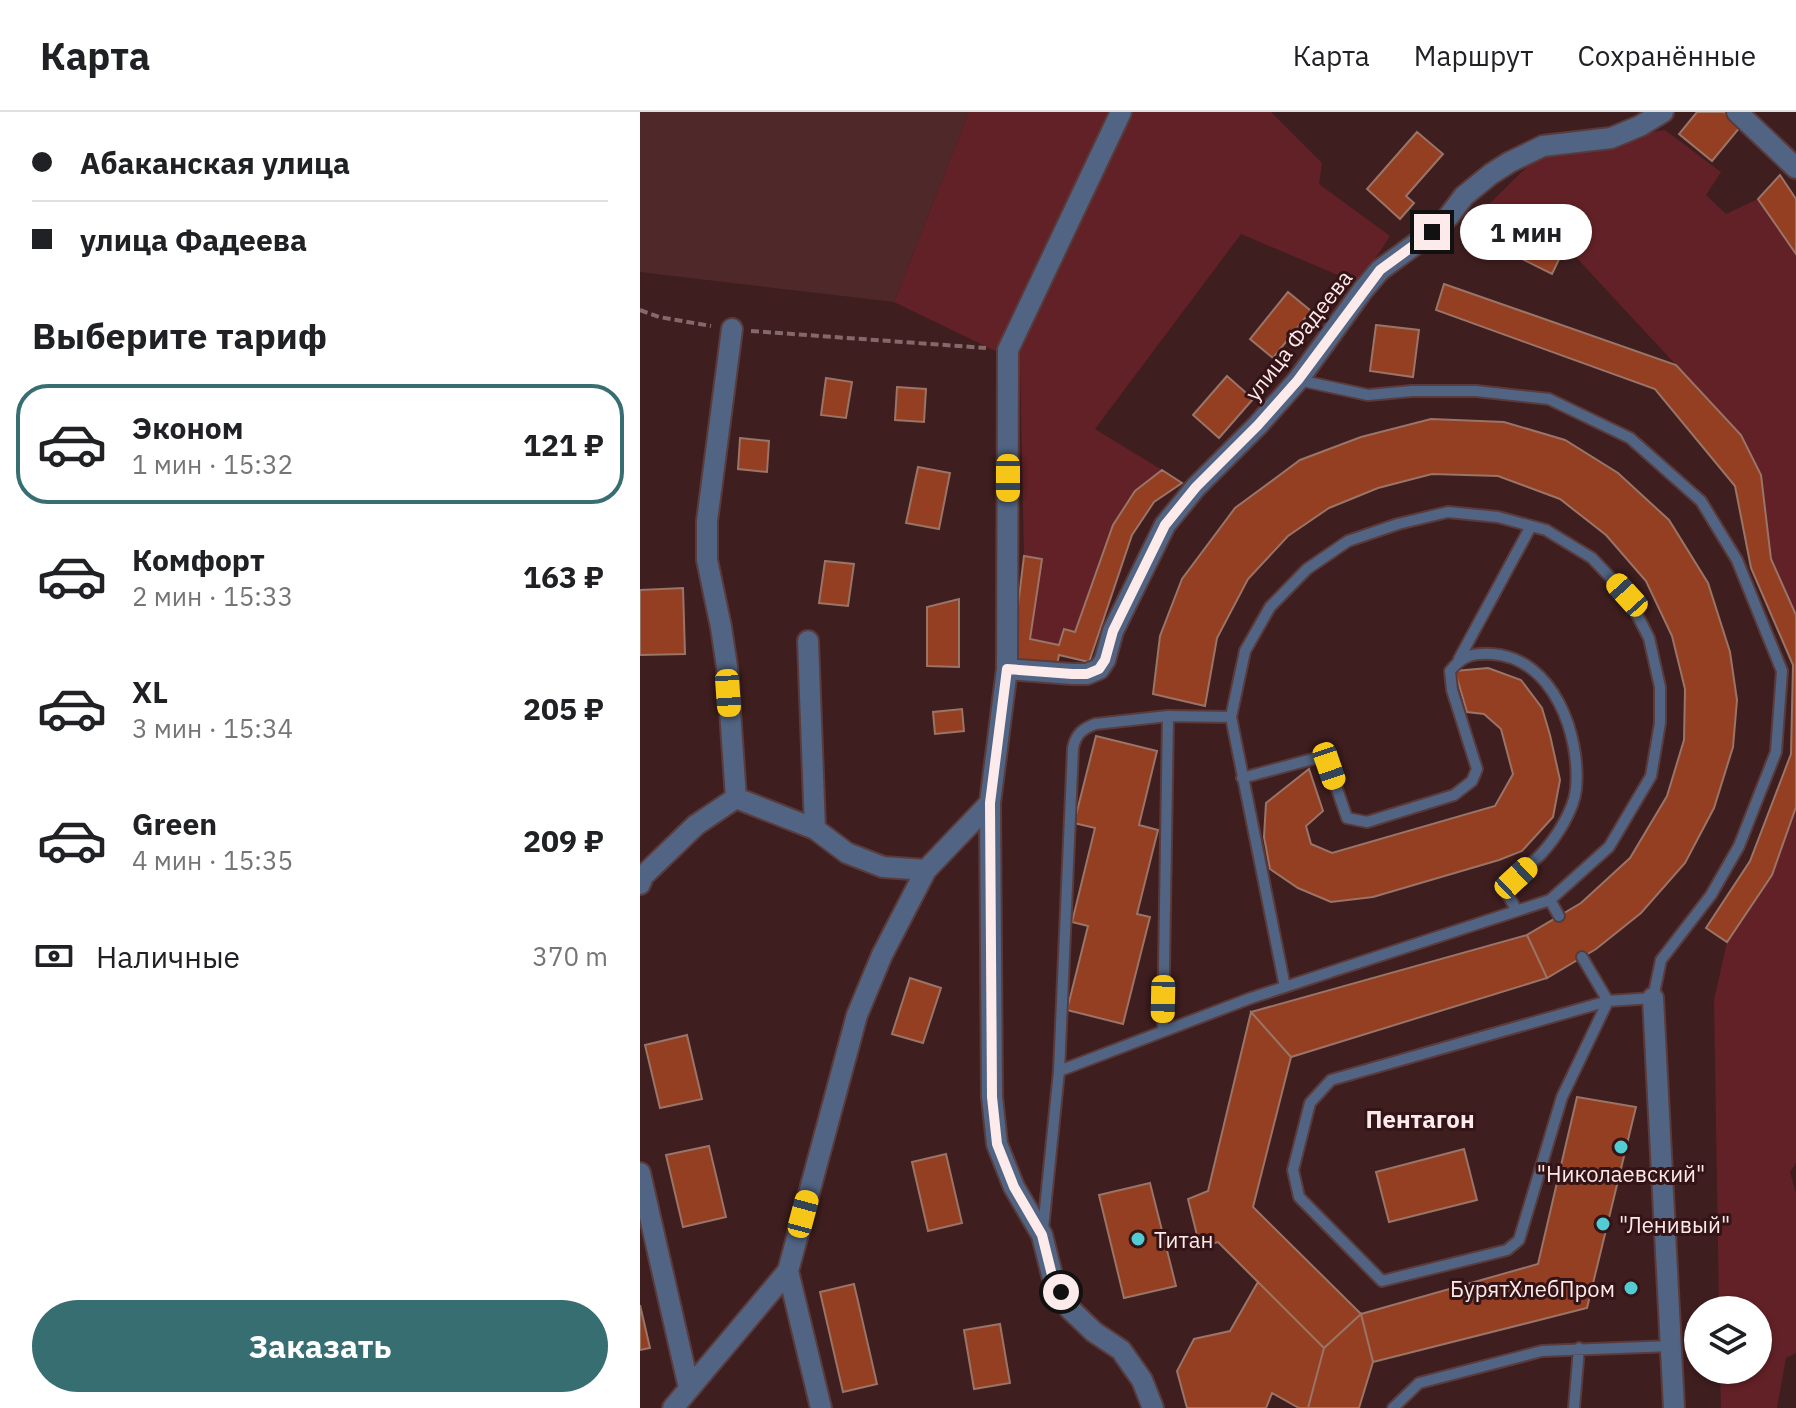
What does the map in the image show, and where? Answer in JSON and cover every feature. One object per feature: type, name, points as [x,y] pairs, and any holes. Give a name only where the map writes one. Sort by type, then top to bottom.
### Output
[{"type":"street","points":[[1121,112],[1008,350],[1007,669],[990,803],[992,1097],[997,1144],[1014,1187],[1042,1235],[1052,1275],[1070,1309],[1094,1332],[1121,1350],[1142,1380],[1153,1408]]},
{"type":"street","name":"улица Фадеева","points":[[1007,669],[1087,674],[1099,669],[1105,660],[1113,631],[1165,525],[1196,487],[1298,380],[1380,270],[1432,232],[1464,196],[1491,174],[1543,146],[1611,138],[1663,112]]},
{"type":"street","points":[[1737,112],[1796,168]]},
{"type":"street","points":[[732,329],[707,521],[707,560],[727,667],[736,798]]},
{"type":"street","points":[[808,641],[815,829]]},
{"type":"street","points":[[736,798],[815,829],[847,853],[883,867],[926,870]]},
{"type":"street","points":[[640,884],[643,876],[696,825],[736,798]]},
{"type":"street","points":[[673,1408],[788,1271],[857,1015],[882,955],[926,870],[990,803]]},
{"type":"street","points":[[1653,998],[1674,1408]]},
{"type":"street","points":[[640,1173],[645,1214],[689,1388]]},
{"type":"street","points":[[788,1271],[821,1408]]},
{"type":"lane","points":[[1298,380],[1368,395],[1476,391],[1549,399],[1630,438],[1701,501],[1737,560],[1782,671],[1776,752],[1739,846],[1711,895],[1661,960],[1653,998],[1608,1001],[1331,1080],[1310,1103],[1293,1170],[1299,1197],[1382,1281],[1507,1250],[1519,1240],[1562,1097],[1608,1001]]},
{"type":"lane","points":[[1059,1071],[1285,987],[1550,900],[1609,847],[1651,776],[1660,723],[1660,687],[1649,638],[1627,595],[1592,558],[1546,530],[1498,517],[1448,512],[1398,524],[1348,541],[1307,569],[1270,607],[1245,651],[1231,717],[1285,987]]},
{"type":"lane","points":[[1242,778],[1320,757],[1329,766],[1347,818],[1367,822],[1454,795],[1472,781],[1477,769],[1452,690],[1450,671],[1531,526]]},
{"type":"lane","points":[[1459,659],[1479,653],[1505,655],[1531,667],[1558,698],[1576,751],[1576,792],[1564,824],[1543,852],[1516,878],[1508,895],[1517,911]]},
{"type":"lane","points":[[1042,1235],[1059,1071],[1073,748],[1076,737],[1084,728],[1095,724],[1168,716],[1231,717]]},
{"type":"lane","points":[[1163,1031],[1168,716]]},
{"type":"lane","points":[[1550,900],[1559,916]]},
{"type":"lane","points":[[1582,957],[1608,1001]]},
{"type":"lane","points":[[1393,1408],[1419,1383],[1542,1351],[1671,1346]]},
{"type":"lane","points":[[1574,1408],[1579,1348]]},
{"type":"path","points":[[640,310],[659,317],[732,329],[1008,350]]},
{"type":"shaded area","points":[[640,112],[969,112],[894,302],[640,272]]},
{"type":"shaded area","points":[[969,112],[1271,112],[1322,163],[1319,184],[1390,236],[1359,284],[1241,234],[1095,429],[1162,470],[1135,491],[1113,525],[1075,632],[1064,630],[1059,645],[1030,639],[1042,560],[1024,556],[1020,363],[894,302]]},
{"type":"shaded area","points":[[1665,130],[1721,172],[1706,195],[1726,214],[1758,199],[1796,254],[1796,615],[1771,559],[1761,475],[1741,435],[1573,254],[1483,210],[1543,151]]},
{"type":"shaded area","points":[[1796,807],[1796,1163],[1790,1172],[1796,1193],[1796,1353],[1786,1358],[1777,1408],[1721,1408],[1720,1384],[1772,1384],[1772,1296],[1719,1296],[1714,1000],[1727,942],[1772,875]]},
{"type":"building","points":[[1697,112],[1724,112],[1741,126],[1712,161],[1679,134]]},
{"type":"building","points":[[1417,132],[1443,154],[1406,196],[1414,203],[1400,219],[1367,189]]},
{"type":"building","points":[[1780,175],[1796,199],[1796,254],[1758,199]]},
{"type":"building","points":[[1508,221],[1564,249],[1552,274],[1496,246]]},
{"type":"building","points":[[1444,284],[1676,365],[1741,435],[1761,475],[1771,559],[1796,615],[1796,807],[1772,875],[1727,942],[1706,928],[1750,861],[1791,754],[1793,665],[1751,568],[1735,486],[1655,389],[1436,310]]},
{"type":"building","points":[[1288,292],[1311,311],[1273,358],[1250,339]]},
{"type":"building","points":[[1376,325],[1419,330],[1413,377],[1370,371]]},
{"type":"building","points":[[1227,376],[1253,399],[1219,438],[1193,415]]},
{"type":"building","points":[[826,378],[852,382],[846,418],[821,415]]},
{"type":"building","points":[[897,387],[926,389],[924,422],[895,420]]},
{"type":"building","points":[[1431,419],[1504,422],[1565,440],[1618,473],[1669,520],[1708,583],[1730,652],[1737,700],[1733,747],[1714,808],[1685,863],[1641,913],[1596,949],[1547,978],[1527,935],[1581,903],[1630,858],[1667,796],[1684,740],[1685,689],[1672,636],[1646,581],[1606,535],[1560,499],[1498,476],[1432,474],[1378,488],[1329,508],[1288,536],[1248,579],[1217,638],[1205,706],[1153,694],[1160,636],[1182,579],[1235,508],[1300,460],[1361,437]]},
{"type":"building","points":[[740,438],[769,441],[767,472],[738,469]]},
{"type":"building","points":[[918,467],[950,473],[939,529],[906,523]]},
{"type":"building","points":[[1162,470],[1182,483],[1154,502],[1132,535],[1089,662],[1059,655],[1056,670],[1011,664],[1024,556],[1042,559],[1030,639],[1059,645],[1064,629],[1075,632],[1113,525],[1135,491]]},
{"type":"building","points":[[825,561],[854,564],[848,606],[819,603]]},
{"type":"building","points":[[683,588],[685,654],[640,655],[640,590]]},
{"type":"building","points":[[959,599],[959,667],[927,666],[927,607]]},
{"type":"building","points":[[1488,668],[1521,680],[1542,708],[1560,780],[1553,817],[1522,851],[1373,897],[1331,902],[1298,888],[1270,869],[1264,837],[1266,803],[1309,769],[1323,811],[1306,826],[1311,844],[1332,853],[1495,806],[1513,774],[1501,729],[1484,714],[1467,712],[1455,671]]},
{"type":"building","points":[[962,709],[964,731],[935,734],[933,712]]},
{"type":"building","points":[[1096,736],[1157,751],[1139,825],[1158,830],[1137,914],[1150,917],[1123,1024],[1067,1010],[1088,926],[1072,922],[1095,828],[1074,823]]},
{"type":"building","points":[[1527,935],[1547,978],[1291,1057],[1251,1012]]},
{"type":"building","points":[[910,978],[941,988],[923,1043],[892,1034]]},
{"type":"building","points":[[1251,1012],[1291,1057],[1253,1207],[1361,1314],[1324,1348],[1218,1242],[1200,1247],[1188,1199],[1208,1191]]},
{"type":"building","points":[[687,1035],[702,1099],[660,1108],[645,1045]]},
{"type":"building","points":[[1577,1097],[1636,1107],[1587,1308],[1373,1362],[1361,1314],[1538,1264]]},
{"type":"building","points":[[709,1146],[726,1217],[683,1227],[666,1155]]},
{"type":"building","points":[[1464,1149],[1477,1200],[1389,1222],[1376,1172]]},
{"type":"building","points":[[946,1154],[962,1223],[928,1231],[912,1162]]},
{"type":"building","points":[[1150,1183],[1176,1286],[1124,1298],[1099,1195]]},
{"type":"building","points":[[1258,1282],[1324,1348],[1308,1408],[1299,1408],[1272,1393],[1266,1408],[1187,1408],[1177,1371],[1194,1339],[1230,1331]]},
{"type":"building","points":[[854,1284],[877,1384],[843,1392],[820,1292]]},
{"type":"building","points":[[640,1305],[650,1348],[640,1350]]},
{"type":"building","points":[[1361,1314],[1373,1362],[1359,1408],[1308,1408],[1324,1348]]},
{"type":"building","points":[[1000,1324],[1010,1383],[974,1389],[964,1330]]},
{"type":"place","name":"\"Николаевский\"","points":[[1621,1147]]},
{"type":"place","name":"\"Ленивый\"","points":[[1603,1224]]},
{"type":"place","name":"Титан","points":[[1138,1239]]},
{"type":"place","name":"БурятХлебПром","points":[[1631,1288]]},
{"type":"district","name":"Пентагон","points":[[1420,1119]]},
{"type":"route","points":[[1061,1292],[1052,1275],[1042,1235],[1014,1187],[997,1144],[992,1097],[990,803],[1007,669],[1072,674],[1087,674],[1099,669],[1105,660],[1113,631],[1165,525],[1196,487],[1298,380],[1380,270],[1432,232]]}]
